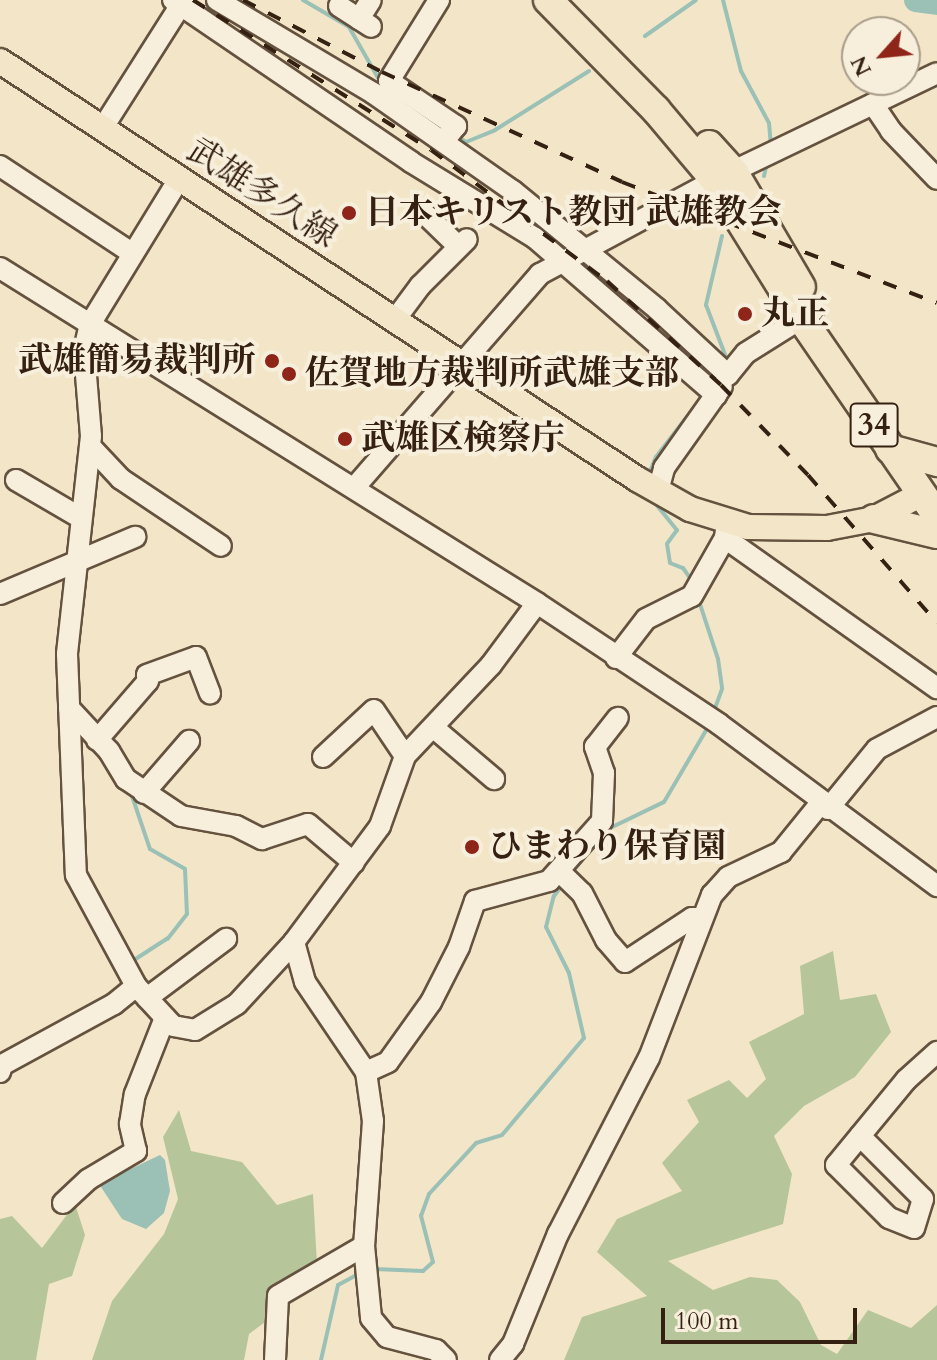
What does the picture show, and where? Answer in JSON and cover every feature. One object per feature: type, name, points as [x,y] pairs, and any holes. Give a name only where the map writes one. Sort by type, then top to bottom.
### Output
[{"type":"highway","name":"34","points":[[548,0],[724,177]]},
{"type":"highway","name":"34","points":[[575,0],[724,177],[807,314],[828,355],[890,449],[931,498]]},
{"type":"highway","points":[[890,449],[937,462]]},
{"type":"highway","points":[[874,519],[937,534]]},
{"type":"main road","name":"武雄多久線","points":[[0,61],[459,364],[726,531],[790,530],[874,519],[931,498]]},
{"type":"street","points":[[217,0],[444,141],[585,248],[728,375]]},
{"type":"street","points":[[339,6],[365,23],[371,0]]},
{"type":"street","points":[[439,0],[389,81],[456,126],[444,141]]},
{"type":"street","points":[[102,129],[179,2],[563,260],[716,395]]},
{"type":"street","points":[[354,488],[514,298],[563,260],[937,73]]},
{"type":"street","points":[[873,104],[891,131],[937,179]]},
{"type":"street","points":[[0,166],[132,253]]},
{"type":"street","points":[[179,179],[90,324],[82,366],[90,446],[79,517],[67,654],[76,875],[142,992],[165,1018],[183,1031],[209,1022],[255,988],[294,942],[380,826],[405,756],[434,728],[537,603]]},
{"type":"street","points":[[394,321],[463,243],[425,214]]},
{"type":"street","points":[[0,268],[537,603],[713,720],[824,806],[937,886]]},
{"type":"street","points":[[658,491],[664,468],[746,353],[807,314]]},
{"type":"street","points":[[90,446],[121,479],[221,546]]},
{"type":"street","points":[[16,480],[79,517]]},
{"type":"street","points":[[616,658],[646,619],[696,591],[726,531],[937,688]]},
{"type":"street","points":[[0,594],[135,537]]},
{"type":"street","points":[[97,740],[148,681],[147,675],[196,657],[210,693]]},
{"type":"street","points":[[69,708],[144,793],[181,816],[236,826],[262,839],[308,824],[354,863]]},
{"type":"street","points":[[323,757],[374,710],[405,756]]},
{"type":"street","points":[[500,1360],[513,1344],[558,1234],[649,1058],[712,895],[728,877],[781,852],[877,749],[937,717]]},
{"type":"street","points":[[366,1072],[388,1062],[431,1002],[459,947],[475,901],[566,878],[606,812],[604,773],[595,747],[618,718]]},
{"type":"street","points":[[434,728],[494,779]]},
{"type":"street","points":[[144,793],[189,741]]},
{"type":"street","points":[[566,878],[625,962],[692,918],[702,918]]},
{"type":"street","points":[[1,1067],[114,1004],[142,992],[226,939]]},
{"type":"street","points":[[294,942],[305,982],[366,1072],[373,1121],[366,1261],[377,1330],[436,1350],[446,1360]]},
{"type":"street","points":[[63,1203],[89,1179],[136,1151],[130,1124],[135,1094],[165,1018]]},
{"type":"street","points":[[860,1136],[923,1199],[914,1228],[889,1218],[836,1165],[906,1080],[937,1052]]},
{"type":"street","points":[[275,1360],[278,1296],[366,1261]]},
{"type":"green space","points":[[833,951],[840,1000],[876,994],[891,1032],[855,1077],[804,1106],[774,1136],[792,1174],[783,1224],[668,1261],[713,1290],[750,1277],[777,1280],[800,1302],[821,1345],[837,1354],[868,1310],[911,1328],[937,1305],[937,1360],[564,1360],[582,1317],[647,1296],[597,1252],[617,1219],[682,1191],[662,1163],[699,1122],[687,1100],[729,1080],[747,1098],[766,1079],[749,1042],[804,1014],[800,966]]},
{"type":"green space","points":[[179,1110],[191,1151],[242,1162],[277,1205],[313,1194],[317,1264],[278,1281],[270,1295],[272,1317],[249,1334],[244,1360],[92,1360],[112,1301],[164,1234],[178,1199],[163,1137]]},
{"type":"green space","points":[[75,1204],[85,1235],[72,1276],[49,1284],[36,1360],[0,1360],[0,1219],[12,1216],[42,1248]]},
{"type":"water","points":[[160,1155],[165,1160],[170,1191],[164,1213],[146,1229],[122,1219],[99,1184]]},
{"type":"waterway","points":[[303,0],[349,27],[381,83]]},
{"type":"waterway","points":[[645,36],[696,0]]},
{"type":"waterway","points":[[723,0],[741,71],[769,123],[771,146]]},
{"type":"waterway","points":[[916,0],[937,3]]},
{"type":"waterway","points":[[457,136],[466,142],[495,130],[589,71]]},
{"type":"waterway","points":[[764,176],[767,163]]},
{"type":"waterway","points":[[722,236],[706,305],[726,357]]},
{"type":"waterway","points":[[649,474],[656,457],[699,401]]},
{"type":"waterway","points":[[655,503],[677,530],[667,544],[670,563],[683,568],[692,581]]},
{"type":"waterway","points":[[699,601],[718,659],[722,689],[714,711]]},
{"type":"waterway","points":[[606,830],[664,802],[708,727]]},
{"type":"waterway","points":[[131,793],[150,849],[185,869],[187,914],[168,938],[134,960]]},
{"type":"waterway","points":[[571,874],[593,846]]},
{"type":"waterway","points":[[374,1269],[423,1271],[433,1262],[421,1216],[429,1194],[476,1143],[502,1135],[584,1038],[569,973],[546,927],[554,896],[563,884]]},
{"type":"waterway","points":[[321,1360],[338,1285],[362,1272]]},
{"type":"railway","points":[[193,0],[431,150],[607,281],[721,385],[808,475],[937,623]]},
{"type":"railway","points":[[243,0],[382,72],[622,182],[937,303]]},
{"type":"place","name":"日本キリスト教団 武雄教会","points":[[349,213]]},
{"type":"place","name":"丸正","points":[[745,314]]},
{"type":"place","name":"武雄簡易裁判所","points":[[272,361]]},
{"type":"place","name":"佐賀地方裁判所武雄支部","points":[[289,374]]},
{"type":"place","name":"武雄区検察庁","points":[[345,439]]},
{"type":"place","name":"ひまわり保育園","points":[[472,847]]}]
